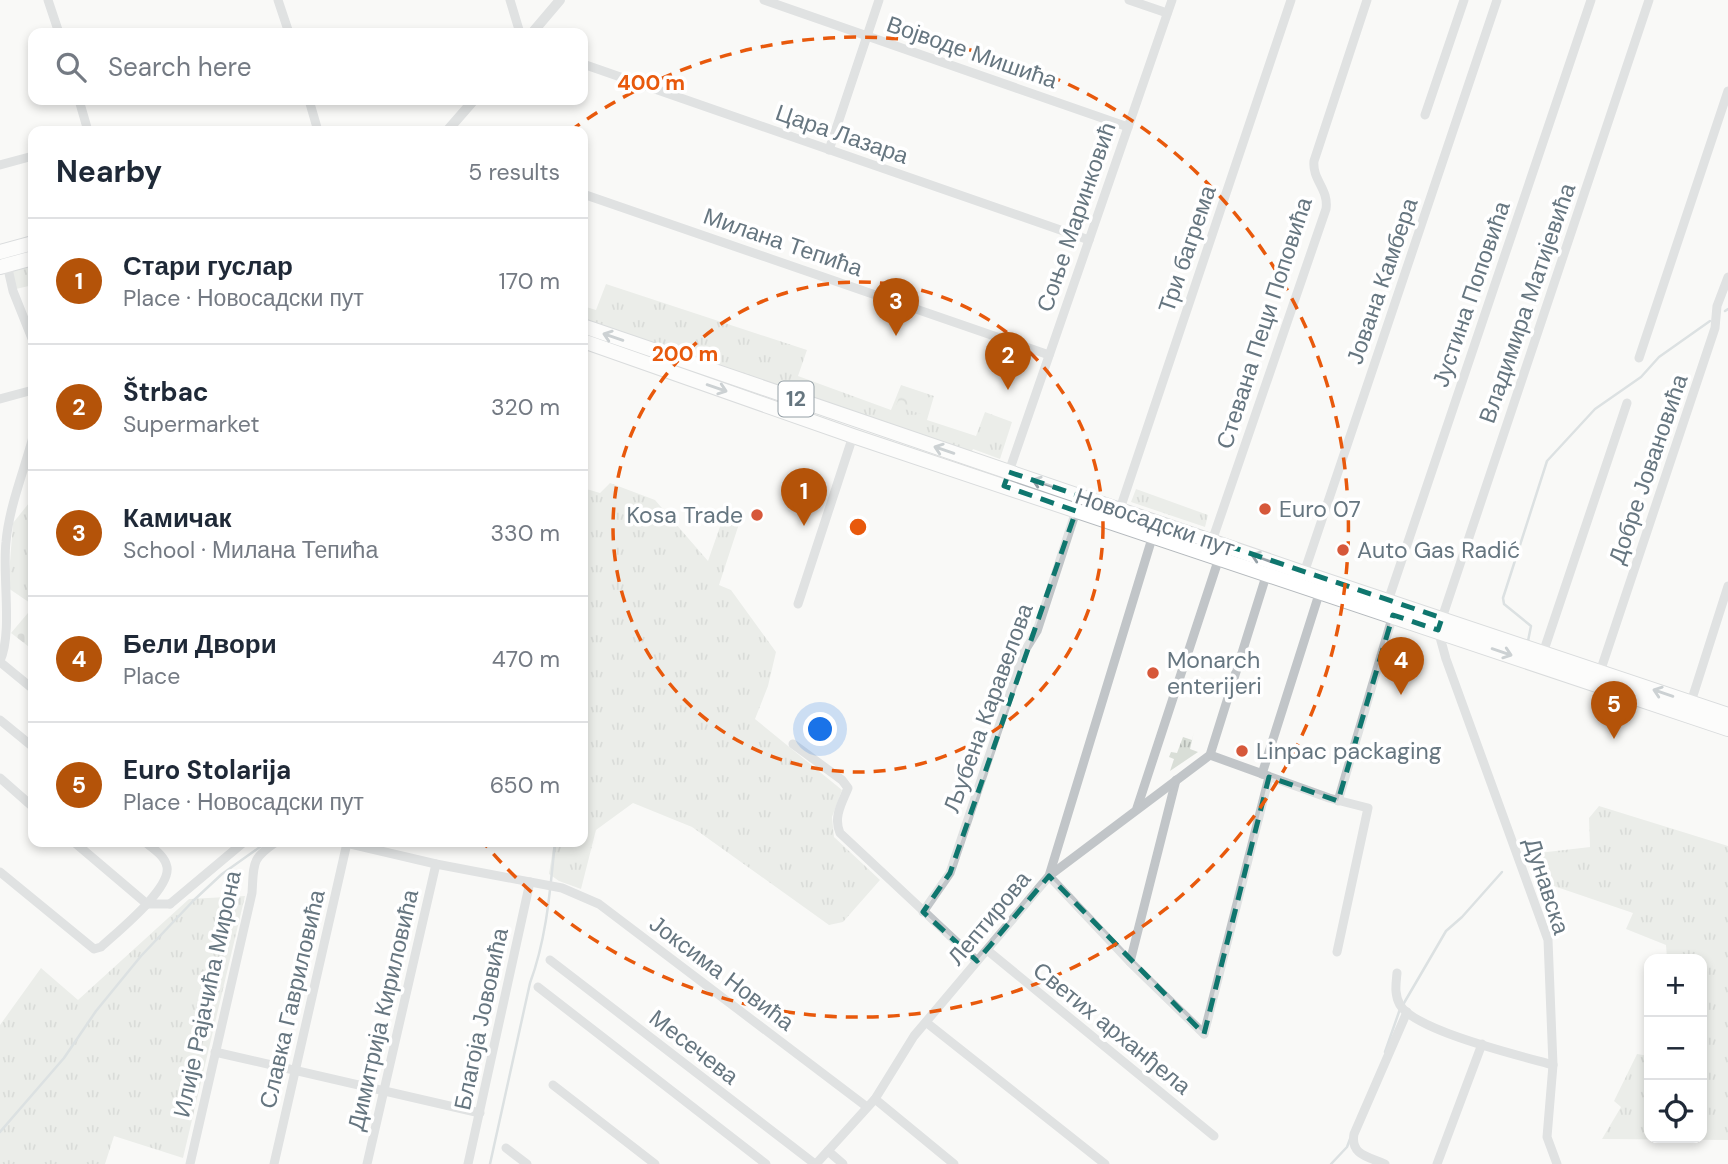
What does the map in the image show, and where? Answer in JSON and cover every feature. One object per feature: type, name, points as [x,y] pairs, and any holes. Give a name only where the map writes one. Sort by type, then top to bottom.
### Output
[{"type":"main road","points":[[3,259],[28,246]]},
{"type":"main road","points":[[3,259],[28,258]]},
{"type":"main road","name":"Новосадски пут","points":[[588,328],[1304,573],[1390,608]]},
{"type":"main road","name":"Новосадски пут","points":[[588,343],[853,436],[1320,591],[1390,608],[1544,653],[1728,715]]},
{"type":"main road","name":"Новосадски пут","points":[[1440,624],[1728,729]]},
{"type":"street","points":[[48,0],[56,28]]},
{"type":"street","points":[[278,0],[287,28]]},
{"type":"street","points":[[510,0],[518,28]]},
{"type":"street","points":[[535,28],[560,0]]},
{"type":"street","name":"Војводе Мишића","points":[[764,0],[1128,127]]},
{"type":"street","points":[[829,150],[880,0]]},
{"type":"street","points":[[1129,0],[1167,13]]},
{"type":"street","name":"Соње Маринковић","points":[[1004,486],[1171,0]]},
{"type":"street","name":"Три багрема","points":[[1120,509],[1291,0]]},
{"type":"street","name":"Стевана Пеци Поповића","points":[[1212,541],[1326,209],[1326,193],[1315,179],[1314,161],[1367,0]]},
{"type":"street","points":[[1425,115],[1464,0]]},
{"type":"street","name":"Јована Камбера","points":[[1304,573],[1497,0]]},
{"type":"street","name":"Јустина Поповића","points":[[1338,801],[1390,608],[1591,0]]},
{"type":"street","name":"Владимира Матијевића","points":[[1440,624],[1649,0]]},
{"type":"street","name":"Цара Лазара","points":[[588,66],[1088,240]]},
{"type":"street","points":[[1639,358],[1728,90]]},
{"type":"street","points":[[80,105],[87,126]]},
{"type":"street","points":[[310,105],[317,126]]},
{"type":"street","points":[[454,126],[470,105]]},
{"type":"street","points":[[0,165],[28,157]]},
{"type":"street","name":"Милана Тепића","points":[[588,196],[1049,355]]},
{"type":"street","points":[[3,259],[28,328]]},
{"type":"street","name":"Добре Јовановића","points":[[1600,672],[1715,328],[1717,306],[1728,277]]},
{"type":"street","points":[[0,399],[28,391]]},
{"type":"street","points":[[1544,653],[1627,403]]},
{"type":"street","points":[[798,604],[853,436]]},
{"type":"street","points":[[28,456],[6,539],[5,624],[3,655],[0,661],[28,685]]},
{"type":"street","name":"Љубена Каравелова","points":[[923,912],[950,873],[1024,652],[1037,631],[1076,510]]},
{"type":"street","name":"Лептирова","points":[[815,1164],[875,1099],[914,1036],[1049,876],[1153,536]]},
{"type":"street","points":[[1137,808],[1219,558]]},
{"type":"street","points":[[1267,573],[1210,755],[1049,876],[1130,962],[1204,1034],[1265,775],[1320,591]]},
{"type":"street","points":[[1691,702],[1728,586]]},
{"type":"street","name":"Дунавска","points":[[1440,624],[1446,659],[1548,940],[1553,1065],[1547,1137],[1557,1164]]},
{"type":"street","points":[[0,720],[28,743]]},
{"type":"street","points":[[793,744],[842,780],[848,788],[836,818],[840,834],[977,961]]},
{"type":"street","points":[[1210,755],[1338,801],[1368,808],[1337,952]]},
{"type":"street","points":[[0,778],[28,803]]},
{"type":"street","points":[[1130,962],[1175,780]]},
{"type":"street","points":[[80,847],[146,904],[170,904],[238,847]]},
{"type":"street","points":[[0,872],[94,949],[101,947],[146,904],[167,874],[167,864],[151,847]]},
{"type":"street","name":"Илије Рајачића Мирона","points":[[190,1164],[252,892],[256,858],[270,847]]},
{"type":"street","name":"Славка Гавриловића","points":[[274,1164],[344,847]]},
{"type":"street","name":"Јоксима Новића","points":[[366,847],[580,894],[599,904],[867,1107]]},
{"type":"street","name":"Димитрија Кириловића","points":[[367,1164],[436,864]]},
{"type":"street","name":"Благоја Јововића","points":[[468,1164],[530,882]]},
{"type":"street","points":[[157,891],[163,901],[170,904]]},
{"type":"street","name":"Светих арханђела","points":[[987,950],[1214,1136]]},
{"type":"street","name":"Месечева","points":[[550,960],[815,1164]]},
{"type":"street","points":[[1397,973],[1395,994],[1401,1007],[1407,1012],[1432,1026],[1553,1065]]},
{"type":"street","points":[[538,987],[766,1164]]},
{"type":"street","points":[[1385,1164],[1356,1152],[1352,1144],[1407,1012]]},
{"type":"street","points":[[927,1023],[1105,1164]]},
{"type":"street","points":[[1437,1164],[1482,1044]]},
{"type":"street","points":[[215,1052],[480,1113]]},
{"type":"street","points":[[553,1085],[654,1164]]},
{"type":"street","points":[[875,1099],[954,1164]]},
{"type":"street","points":[[506,1148],[527,1164]]},
{"type":"street","points":[[828,1151],[844,1164]]},
{"type":"highlighted area","points":[[1009,472],[1442,618],[1438,630],[1393,615],[1338,801],[1269,777],[1204,1034],[1049,876],[977,961],[923,912],[950,873],[1076,511],[1004,486]]},
{"type":"green space","points":[[28,263],[28,286],[16,289],[11,268]]},
{"type":"green space","points":[[606,284],[807,350],[798,376],[891,410],[901,385],[934,396],[927,420],[976,436],[985,412],[1012,422],[1000,459],[973,449],[971,453],[588,322],[588,308],[596,310]]},
{"type":"green space","points":[[902,389],[926,398],[921,414],[896,406]]},
{"type":"green space","points":[[610,483],[655,500],[708,561],[723,518],[739,524],[719,585],[731,590],[776,652],[768,686],[755,719],[842,790],[832,817],[834,837],[880,880],[843,922],[829,925],[692,827],[633,803],[596,830],[581,889],[549,874],[553,847],[588,847],[588,489],[600,493]]},
{"type":"green space","points":[[1136,489],[1208,515],[1205,527],[1131,502]]},
{"type":"green space","points":[[28,504],[28,602],[8,588],[13,523]]},
{"type":"green space","points":[[28,613],[28,646],[11,633]]},
{"type":"green space","points":[[1194,732],[1190,749],[1198,752],[1170,771],[1174,759],[1169,757],[1171,752],[1177,753],[1183,737],[1192,740]]},
{"type":"green space","points":[[1599,806],[1728,846],[1728,1140],[1707,1140],[1707,954],[1667,954],[1666,945],[1626,929],[1633,913],[1542,882],[1530,854],[1590,847],[1589,818]]},
{"type":"green space","points":[[245,896],[183,1158],[114,1136],[105,1164],[0,1164],[0,1025],[41,968],[78,1000],[189,899]]},
{"type":"green space","points":[[1637,1054],[1644,1055],[1644,1139],[1602,1139],[1621,1107],[1614,1101]]},
{"type":"waterway","points":[[1528,641],[1531,626],[1504,604],[1503,598],[1547,461],[1595,409],[1641,377],[1659,357],[1710,321]]},
{"type":"waterway","points":[[0,1132],[64,1058],[96,1011],[141,956],[222,874],[260,847]]},
{"type":"waterway","points":[[490,1164],[544,931],[554,847]]},
{"type":"waterway","points":[[1404,1003],[1446,931],[1502,872]]},
{"type":"waterway","points":[[1385,1052],[1400,1009]]},
{"type":"waterway","points":[[1331,1164],[1347,1147],[1350,1139]]},
{"type":"place","name":"Камичак","points":[[896,336]]},
{"type":"place","name":"Štrbac","points":[[1008,390]]},
{"type":"place","name":"Euro 07","points":[[1265,509]]},
{"type":"place","name":"Kosa Trade","points":[[757,515]]},
{"type":"place","name":"Стари гуслар","points":[[804,526]]},
{"type":"place","name":"Auto Gas Radić","points":[[1343,550]]},
{"type":"place","name":"Monarch enterijeri","points":[[1153,673]]},
{"type":"place","name":"Бели Двори","points":[[1401,695]]},
{"type":"place","name":"Euro Stolarija","points":[[1614,739]]},
{"type":"place","name":"Linpac packaging","points":[[1242,751]]}]
